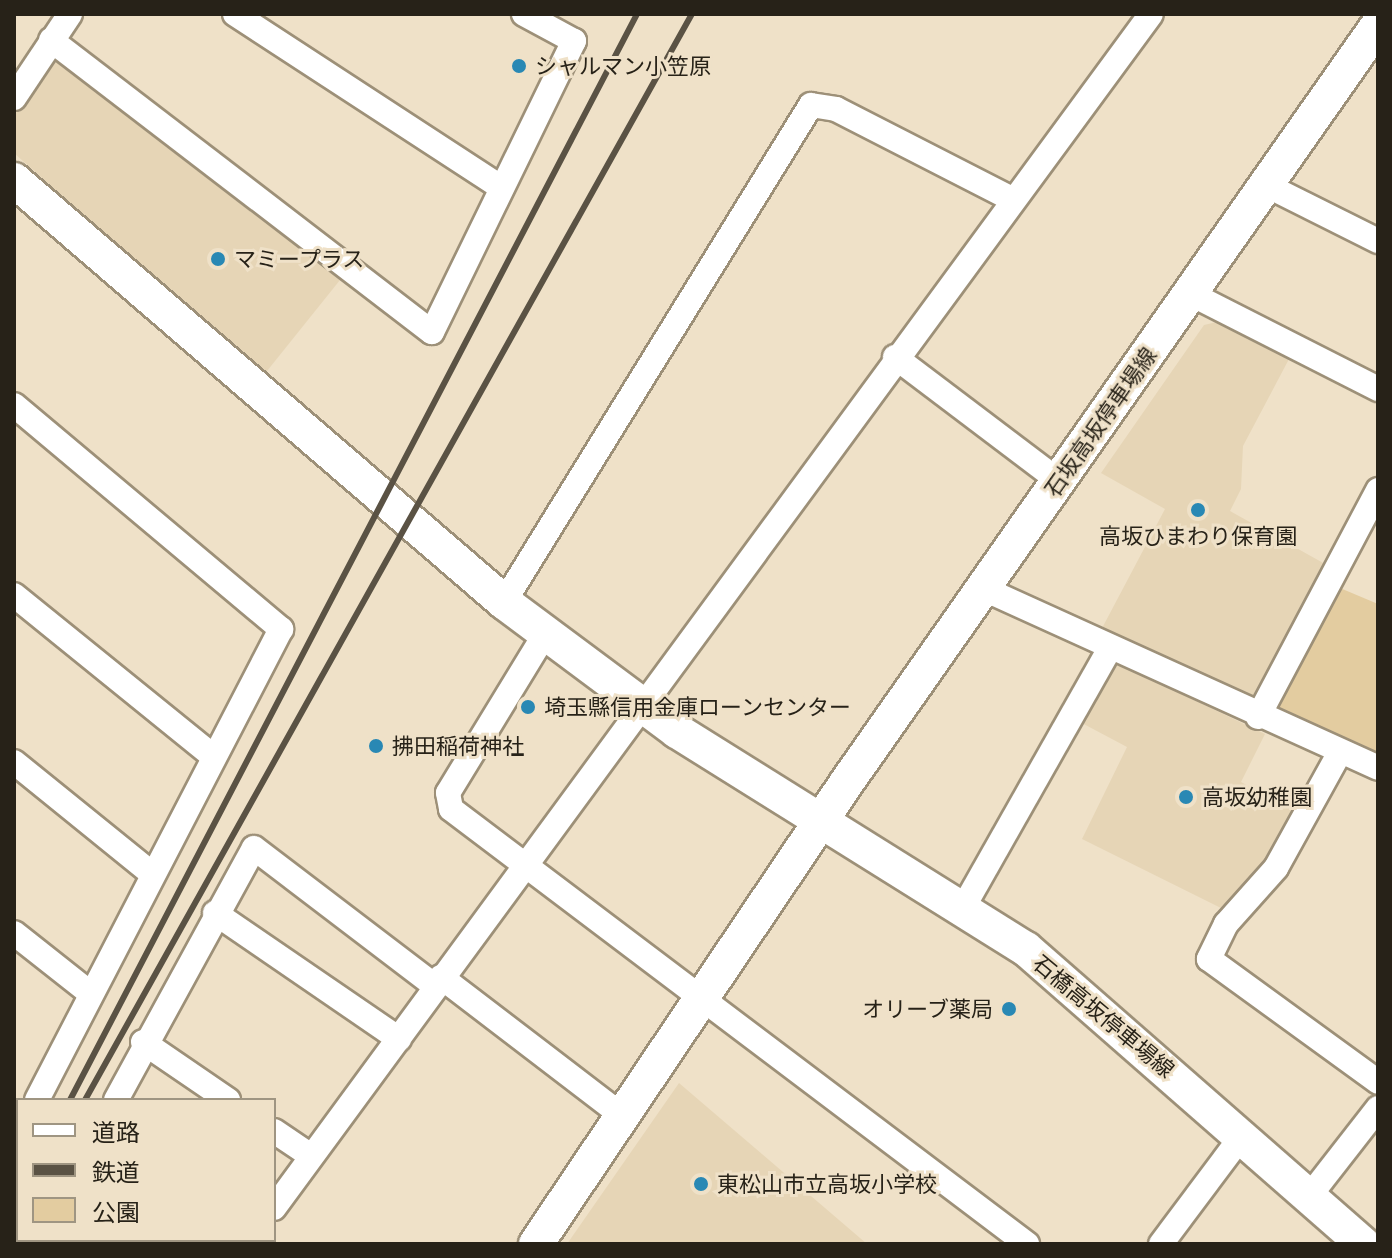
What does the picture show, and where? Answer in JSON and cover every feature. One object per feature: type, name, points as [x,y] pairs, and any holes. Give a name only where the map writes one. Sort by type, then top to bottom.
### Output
[{"type":"main road","name":"石坂高坂停車場線","points":[[536,1244],[620,1114],[822,818],[1378,25]]},
{"type":"main road","name":"石橋高坂停車場線","points":[[14,180],[504,602],[639,704],[963,908],[1081,992],[1363,1244]]},
{"type":"street","points":[[14,98],[70,14]]},
{"type":"street","points":[[235,14],[500,187]]},
{"type":"street","points":[[51,40],[432,332],[500,187],[574,41],[524,14]]},
{"type":"street","points":[[276,1205],[639,704],[1151,14]]},
{"type":"street","points":[[504,602],[811,105],[836,109],[1012,199]]},
{"type":"street","points":[[1266,185],[1378,241]]},
{"type":"street","points":[[1191,294],[1378,389]]},
{"type":"street","points":[[895,357],[1059,481]]},
{"type":"street","points":[[14,405],[281,629],[150,872],[38,1098]]},
{"type":"street","points":[[1258,717],[1378,490]]},
{"type":"street","points":[[982,588],[1258,717],[1378,768]]},
{"type":"street","points":[[14,595],[213,756]]},
{"type":"street","points":[[545,634],[448,793],[451,809],[700,1001],[1027,1244]]},
{"type":"street","points":[[963,908],[1110,648]]},
{"type":"street","points":[[1340,752],[1276,868],[1226,924],[1209,959],[1378,1082]]},
{"type":"street","points":[[14,762],[150,872]]},
{"type":"street","points":[[117,1098],[143,1042],[254,848],[620,1114]]},
{"type":"street","points":[[215,913],[399,1039]]},
{"type":"street","points":[[14,933],[90,993]]},
{"type":"street","points":[[143,1042],[225,1098]]},
{"type":"street","points":[[1308,1198],[1378,1108]]},
{"type":"street","points":[[276,1132],[311,1156]]},
{"type":"street","points":[[1161,1244],[1241,1137]]},
{"type":"shaded area","points":[[59,61],[340,280],[263,376],[14,153],[14,116],[47,64]]},
{"type":"shaded area","name":"高坂ひまわり保育園","points":[[1217,322],[1289,359],[1243,446],[1241,489],[1230,511],[1325,564],[1258,693],[1248,699],[1100,632],[1165,509],[1101,473],[1204,325]]},
{"type":"shaded area","name":"高坂幼稚園","points":[[1121,665],[1265,734],[1241,782],[1297,812],[1268,862],[1225,910],[1082,839],[1127,747],[1078,721],[1104,670]]},
{"type":"shaded area","name":"東松山市立高坂小学校","points":[[679,1083],[867,1244],[567,1244]]},
{"type":"green space","points":[[1340,588],[1378,604],[1378,756],[1280,715],[1278,704]]},
{"type":"railway","points":[[71,1098],[637,14]]},
{"type":"railway","points":[[86,1098],[692,14]]},
{"type":"railway","points":[[14,1207],[16,1204]]},
{"type":"railway","points":[[14,1236],[16,1232]]},
{"type":"place","name":"シャルマン小笠原","points":[[519,66]]},
{"type":"place","name":"マミープラス","points":[[218,259]]},
{"type":"place","name":"高坂ひまわり保育園","points":[[1198,510]]},
{"type":"place","name":"埼玉縣信用金庫ローンセンター","points":[[528,707]]},
{"type":"place","name":"拂田稲荷神社","points":[[376,746]]},
{"type":"place","name":"高坂幼稚園","points":[[1186,797]]},
{"type":"place","name":"オリーブ薬局","points":[[1009,1009]]},
{"type":"place","name":"東松山市立高坂小学校","points":[[701,1184]]}]
